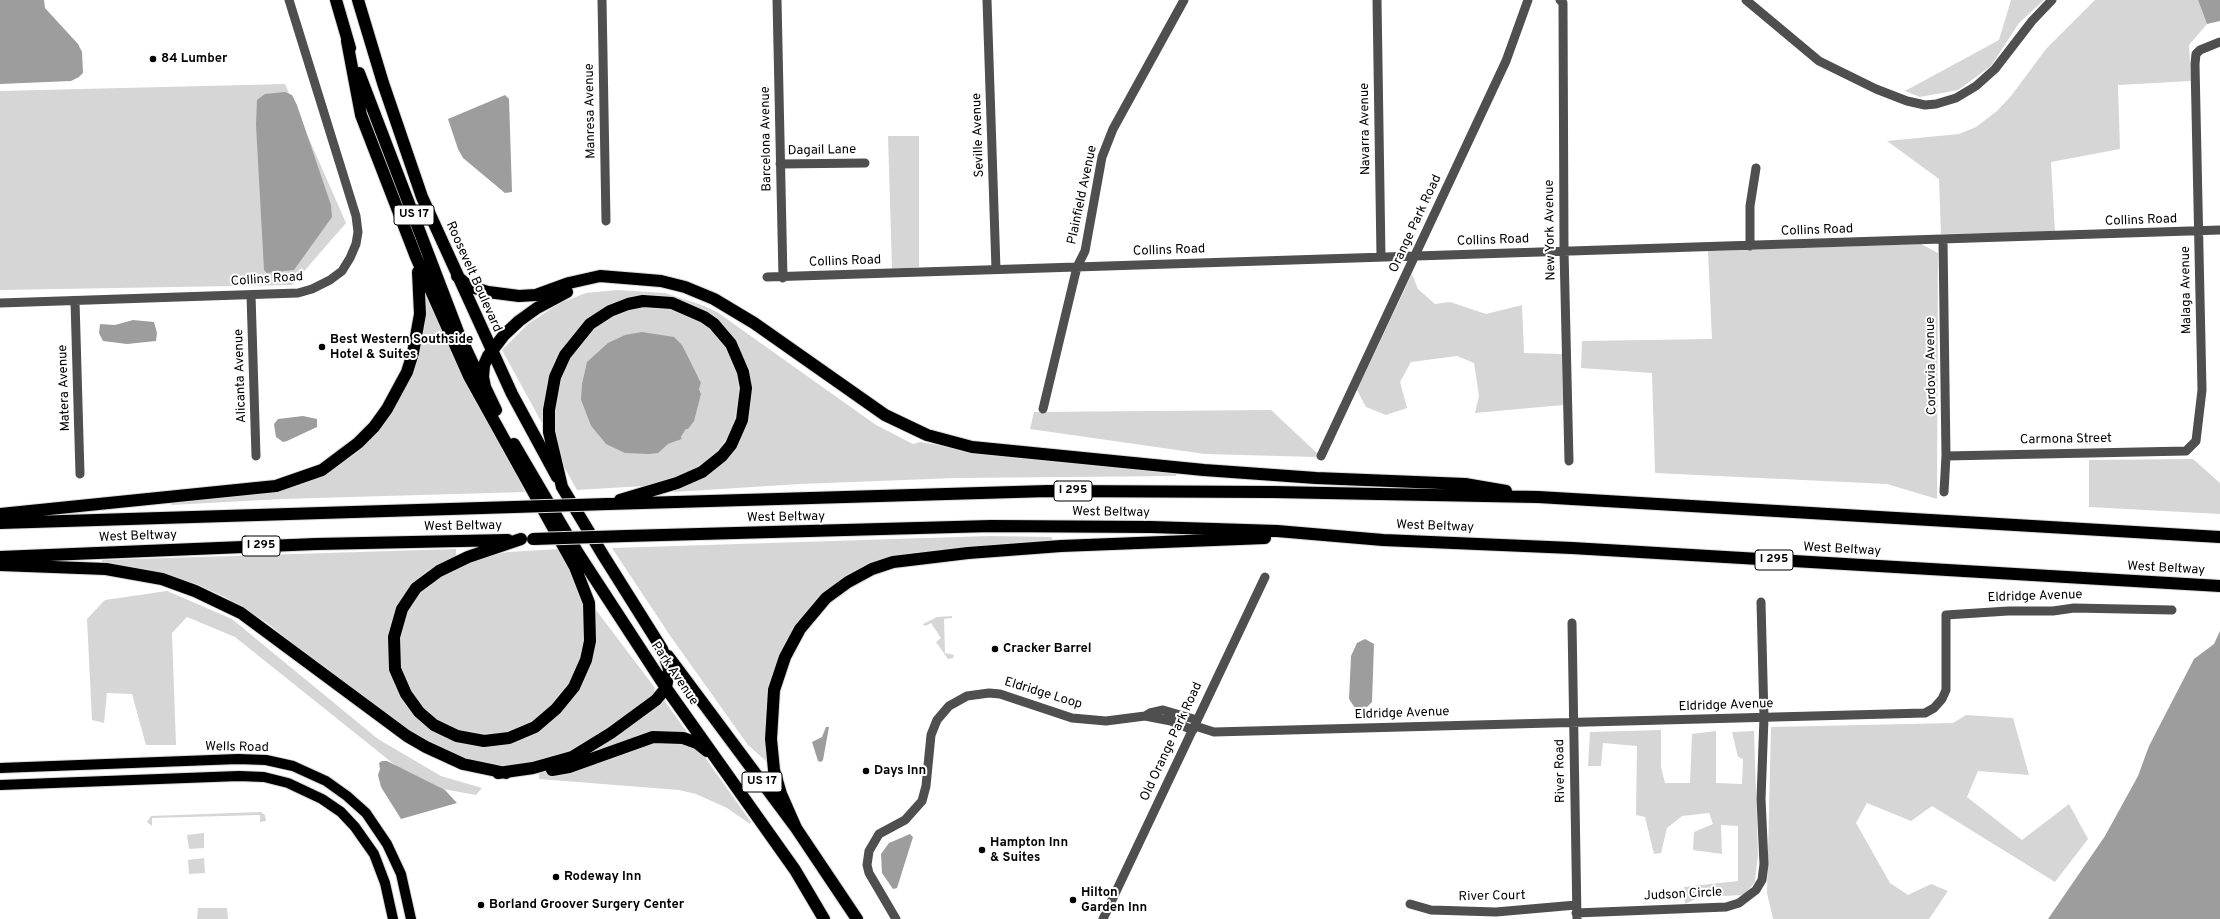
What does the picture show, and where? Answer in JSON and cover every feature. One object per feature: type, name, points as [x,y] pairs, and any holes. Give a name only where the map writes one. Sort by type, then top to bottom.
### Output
[{"type":"highway","name":"US 17","points":[[336,0],[347,41],[458,332],[485,387]]},
{"type":"highway","name":"Roosevelt Boulevard","points":[[358,0],[383,83],[422,197],[491,351],[562,487]]},
{"type":"highway","points":[[347,41],[362,115],[416,257],[469,376],[515,462],[575,566],[589,603],[590,624],[587,654],[580,675],[565,700],[546,718],[524,732],[502,739],[484,741],[457,736],[434,725],[419,712],[406,694],[395,669],[394,637],[402,609],[416,588],[439,571],[468,557],[527,539]]},
{"type":"highway","points":[[0,514],[276,486],[322,470],[358,443],[374,427],[387,409],[407,372],[413,353],[420,314],[420,295],[416,257]]},
{"type":"highway","points":[[457,276],[468,286],[488,292],[519,296],[536,295],[590,277],[600,276],[661,281],[685,287],[714,299],[754,323],[885,415],[927,435],[972,447],[1204,470],[1316,478],[1465,484],[1538,497]]},
{"type":"highway","points":[[485,387],[484,365],[491,351],[504,335],[537,308],[555,297],[576,289],[617,278]]},
{"type":"highway","points":[[562,487],[550,432],[549,410],[555,377],[569,347],[590,324],[610,311],[628,304],[643,301],[662,301],[695,311],[714,324],[726,336],[739,361],[744,378],[746,399],[738,431],[722,456],[692,478],[608,504]]},
{"type":"highway","name":"Park Avenue","points":[[485,387],[510,438],[578,553],[666,688],[795,870],[824,919]]},
{"type":"highway","name":"US 17","points":[[562,487],[603,556],[662,649]]},
{"type":"highway","name":"West Beltway","points":[[0,523],[1048,491],[1273,492],[1538,497],[2220,538]]},
{"type":"highway","name":"West Beltway","points":[[0,557],[316,544],[991,526],[1158,527],[1277,531],[1328,536],[1572,548],[2220,586]]},
{"type":"highway","points":[[796,828],[774,770],[771,739],[774,690],[785,657],[812,613],[834,592],[858,575],[893,562],[968,553],[1061,546],[1328,536]]},
{"type":"highway","points":[[0,565],[106,569],[162,579],[195,591],[241,613],[407,736],[426,747],[463,764],[498,773],[535,774],[569,767],[653,737],[682,738],[696,743],[716,758]]},
{"type":"highway","points":[[498,773],[533,768],[572,757],[611,733],[656,700],[666,688],[669,669],[662,649]]},
{"type":"highway","name":"Park Avenue","points":[[662,649],[796,828],[857,919]]},
{"type":"highway","points":[[815,904],[817,919]]},
{"type":"main road","name":"Wells Road","points":[[0,768],[238,759],[266,760],[293,766],[326,781],[347,796],[366,813],[387,844],[401,874],[411,919]]},
{"type":"main road","points":[[0,785],[239,776],[264,777],[288,783],[322,799],[341,812],[355,827],[374,854],[385,883],[393,919]]},
{"type":"street","name":"Collins Road","points":[[0,304],[298,293],[312,289],[330,280],[342,271],[356,244],[358,232],[356,216],[290,0]]},
{"type":"street","name":"Manresa Avenue","points":[[602,0],[606,221]]},
{"type":"street","name":"Barcelona Avenue","points":[[777,0],[783,278]]},
{"type":"street","name":"Seville Avenue","points":[[987,0],[996,269]]},
{"type":"street","name":"Plainfield Avenue","points":[[1043,409],[1077,267],[1085,251],[1102,157],[1113,129],[1184,0]]},
{"type":"street","name":"Navarra Avenue","points":[[1377,0],[1381,257]]},
{"type":"street","name":"Orange Park Road","points":[[1321,456],[1506,61],[1528,0]]},
{"type":"street","name":"New York Avenue","points":[[1560,0],[1563,3],[1564,252],[1569,461]]},
{"type":"street","points":[[1746,0],[1819,61],[1876,89],[1907,101],[1925,105],[1936,104],[1956,98],[1976,86],[1995,69],[2032,21],[2052,0]]},
{"type":"street","name":"Malaga Avenue","points":[[2186,451],[2196,441],[2202,390],[2195,64],[2196,54],[2200,50],[2220,42]]},
{"type":"street","name":"Dagail Lane","points":[[780,164],[865,163]]},
{"type":"street","points":[[1750,246],[1750,206],[1756,168]]},
{"type":"street","name":"Collins Road","points":[[767,277],[783,278],[996,269],[2199,232],[2220,230]]},
{"type":"street","name":"Cordovia Avenue","points":[[1943,240],[1946,456],[1944,492]]},
{"type":"street","name":"Alicanta Avenue","points":[[251,295],[256,456]]},
{"type":"street","name":"Matera Avenue","points":[[75,301],[80,474]]},
{"type":"street","name":"Carmona Street","points":[[1946,456],[2186,451]]},
{"type":"street","name":"Old Orange Park Road","points":[[1103,919],[1265,577]]},
{"type":"street","name":"Judson Circle","points":[[1576,912],[1726,907],[1739,903],[1756,890],[1762,880],[1764,864],[1761,799],[1764,718],[1761,602]]},
{"type":"street","name":"Eldridge Avenue","points":[[1195,725],[1214,732],[1925,713],[1934,708],[1942,699],[1947,681],[1946,615],[2008,611],[2053,611],[2074,608],[2172,610]]},
{"type":"street","name":"River Road","points":[[1572,623],[1576,912]]},
{"type":"street","name":"Eldridge Loop","points":[[896,919],[869,873],[867,865],[869,851],[880,834],[905,820],[922,801],[926,786],[931,735],[937,720],[949,706],[967,696],[989,693],[1000,694],[1058,715],[1090,721],[1122,720],[1145,716],[1195,725]]},
{"type":"street","name":"River Court","points":[[1410,904],[1431,910],[1576,912]]},
{"type":"shaded area","points":[[0,0],[44,0],[45,8],[78,44],[82,52],[83,73],[71,81],[0,84]]},
{"type":"shaded area","points":[[2011,0],[2044,0],[2019,23],[1991,66],[1958,90],[1920,97],[1905,91],[1999,40]]},
{"type":"shaded area","points":[[2095,0],[2198,0],[2207,24],[2189,45],[2191,81],[2118,85],[2120,149],[2051,162],[2055,232],[1941,234],[1939,179],[1887,141],[1959,134],[1976,127],[1997,111],[2011,96],[2046,49]]},
{"type":"shaded area","points":[[2198,0],[2220,0],[2220,21],[2207,24]]},
{"type":"shaded area","points":[[285,84],[346,223],[292,285],[0,290],[0,91]]},
{"type":"shaded area","points":[[285,92],[292,95],[297,105],[331,205],[332,217],[294,270],[267,273],[264,270],[256,125],[257,100],[265,94]]},
{"type":"shaded area","points":[[505,95],[509,99],[512,192],[505,193],[463,158],[458,149],[448,119]]},
{"type":"shaded area","points":[[888,136],[919,136],[919,267],[892,269]]},
{"type":"shaded area","points":[[1921,244],[1938,253],[1937,499],[1887,484],[1655,473],[1652,373],[1581,368],[1582,341],[1712,339],[1708,251]]},
{"type":"shaded area","points":[[1412,274],[1418,289],[1435,304],[1450,302],[1486,314],[1522,305],[1524,353],[1562,354],[1563,405],[1475,413],[1479,396],[1474,363],[1457,356],[1411,362],[1400,382],[1407,408],[1386,415],[1366,407],[1357,390]]},
{"type":"shaded area","points":[[423,286],[472,389],[525,492],[282,499],[171,505],[171,501],[290,488],[315,479],[354,455],[371,439],[390,416],[410,376]]},
{"type":"shaded area","points":[[617,290],[665,293],[699,304],[717,312],[876,425],[913,444],[920,442],[1013,458],[1176,473],[1176,476],[956,478],[800,484],[674,492],[674,487],[711,470],[747,412],[728,334],[650,297],[574,335],[543,425],[502,350],[528,324],[560,303],[586,293]]},
{"type":"shaded area","points":[[643,305],[669,307],[706,323],[726,345],[738,376],[739,397],[735,419],[731,432],[714,455],[691,471],[665,481],[644,486],[577,490],[562,463],[554,433],[552,404],[565,362],[589,331],[611,314]],"holes":[[[682,345],[692,369],[700,380],[699,389],[701,394],[689,425],[681,437],[682,439],[668,444],[606,444],[591,426],[581,400]]]},
{"type":"shaded area","points":[[133,320],[154,322],[157,333],[156,341],[127,344],[103,341],[99,333],[100,324],[115,325]]},
{"type":"shaded area","points":[[642,332],[674,337],[682,345],[701,383],[699,389],[701,394],[694,421],[688,429],[686,429],[681,437],[682,439],[668,444],[658,453],[649,454],[625,453],[606,444],[591,426],[581,400],[582,384],[587,362],[608,343],[625,335]]},
{"type":"shaded area","points":[[1271,410],[1318,454],[1315,457],[1205,454],[1030,429],[1034,412]]},
{"type":"shaded area","points":[[303,416],[317,419],[317,427],[283,442],[276,437],[274,424],[278,419]]},
{"type":"shaded area","points":[[2193,459],[2220,483],[2220,514],[2089,507],[2089,460]]},
{"type":"shaded area","points":[[990,536],[1052,537],[1052,543],[915,555],[840,581],[772,680],[765,721],[768,763],[748,745],[671,637],[612,548]]},
{"type":"shaded area","points":[[456,549],[456,556],[428,570],[416,581],[402,601],[395,677],[444,734],[517,739],[575,690],[593,606],[655,688],[653,696],[574,750],[548,760],[512,766],[476,763],[432,747],[346,686],[266,622],[225,597],[196,584],[162,574],[102,565],[102,560]]},
{"type":"shaded area","points":[[559,549],[576,577],[583,597],[585,651],[569,687],[554,705],[533,721],[513,731],[500,735],[479,735],[457,730],[438,721],[420,706],[409,687],[400,663],[399,639],[406,610],[415,596],[436,577],[477,558],[508,552]]},
{"type":"shaded area","points":[[167,591],[232,619],[378,739],[441,776],[482,788],[476,795],[420,785],[235,637],[187,617],[172,633],[176,745],[146,745],[132,694],[107,693],[104,723],[92,720],[87,619],[105,600]]},
{"type":"shaded area","points":[[952,616],[952,618],[944,619],[945,653],[954,655],[953,658],[948,659],[936,642],[941,638],[931,623],[925,626],[923,624],[937,617]]},
{"type":"shaded area","points":[[2220,631],[2220,919],[2048,919],[2105,836],[2138,776],[2149,746],[2194,659],[2214,644]]},
{"type":"shaded area","points":[[1365,639],[1374,644],[1372,702],[1367,707],[1360,709],[1355,708],[1349,699],[1351,656],[1357,643]]},
{"type":"shaded area","points":[[664,700],[751,822],[750,824],[727,808],[696,794],[679,790],[539,779],[539,771]]},
{"type":"shaded area","points":[[1966,715],[2013,718],[2029,775],[1978,771],[1967,797],[2022,840],[2069,804],[2088,839],[2055,882],[1932,806],[1911,821],[1867,803],[1856,823],[1890,883],[1908,895],[1931,884],[1948,891],[1929,919],[1773,919],[1767,893],[1771,727],[1953,723]]},
{"type":"shaded area","points":[[826,727],[829,727],[823,760],[821,762],[818,761],[812,742],[822,737]]},
{"type":"shaded area","points":[[1661,730],[1661,767],[1665,783],[1690,783],[1692,734],[1716,731],[1716,783],[1742,784],[1743,759],[1738,757],[1732,732],[1754,731],[1758,854],[1755,882],[1744,895],[1700,897],[1685,904],[1684,887],[1738,881],[1738,826],[1721,825],[1722,854],[1693,850],[1694,832],[1713,824],[1709,813],[1682,816],[1667,828],[1661,853],[1654,854],[1645,817],[1636,815],[1637,746],[1603,743],[1601,766],[1588,766],[1590,732]]},
{"type":"shaded area","points":[[382,761],[387,761],[445,790],[457,803],[401,819],[381,787],[378,775],[380,769],[379,763]]},
{"type":"shaded area","points":[[261,812],[265,815],[266,821],[260,822],[260,815],[152,818],[152,826],[147,822],[151,816]]},
{"type":"shaded area","points":[[204,833],[204,848],[189,849],[187,835]]},
{"type":"shaded area","points":[[910,834],[913,837],[897,888],[893,889],[882,873],[881,854],[889,843]]},
{"type":"shaded area","points":[[204,858],[205,873],[189,874],[188,860]]},
{"type":"shaded area","points":[[198,908],[227,908],[228,919],[197,919]]},
{"type":"place","name":"84 Lumber","points":[[153,59]]},
{"type":"place","name":"Best Western Southside Hotel & Suites","points":[[322,347]]},
{"type":"place","name":"Cracker Barrel","points":[[995,649]]},
{"type":"place","name":"Days Inn","points":[[866,771]]},
{"type":"place","name":"Hampton Inn & Suites","points":[[982,850]]},
{"type":"place","name":"Rodeway Inn","points":[[556,877]]},
{"type":"place","name":"Hilton Garden Inn","points":[[1073,900]]},
{"type":"place","name":"Borland Groover Surgery Center","points":[[481,905]]}]
